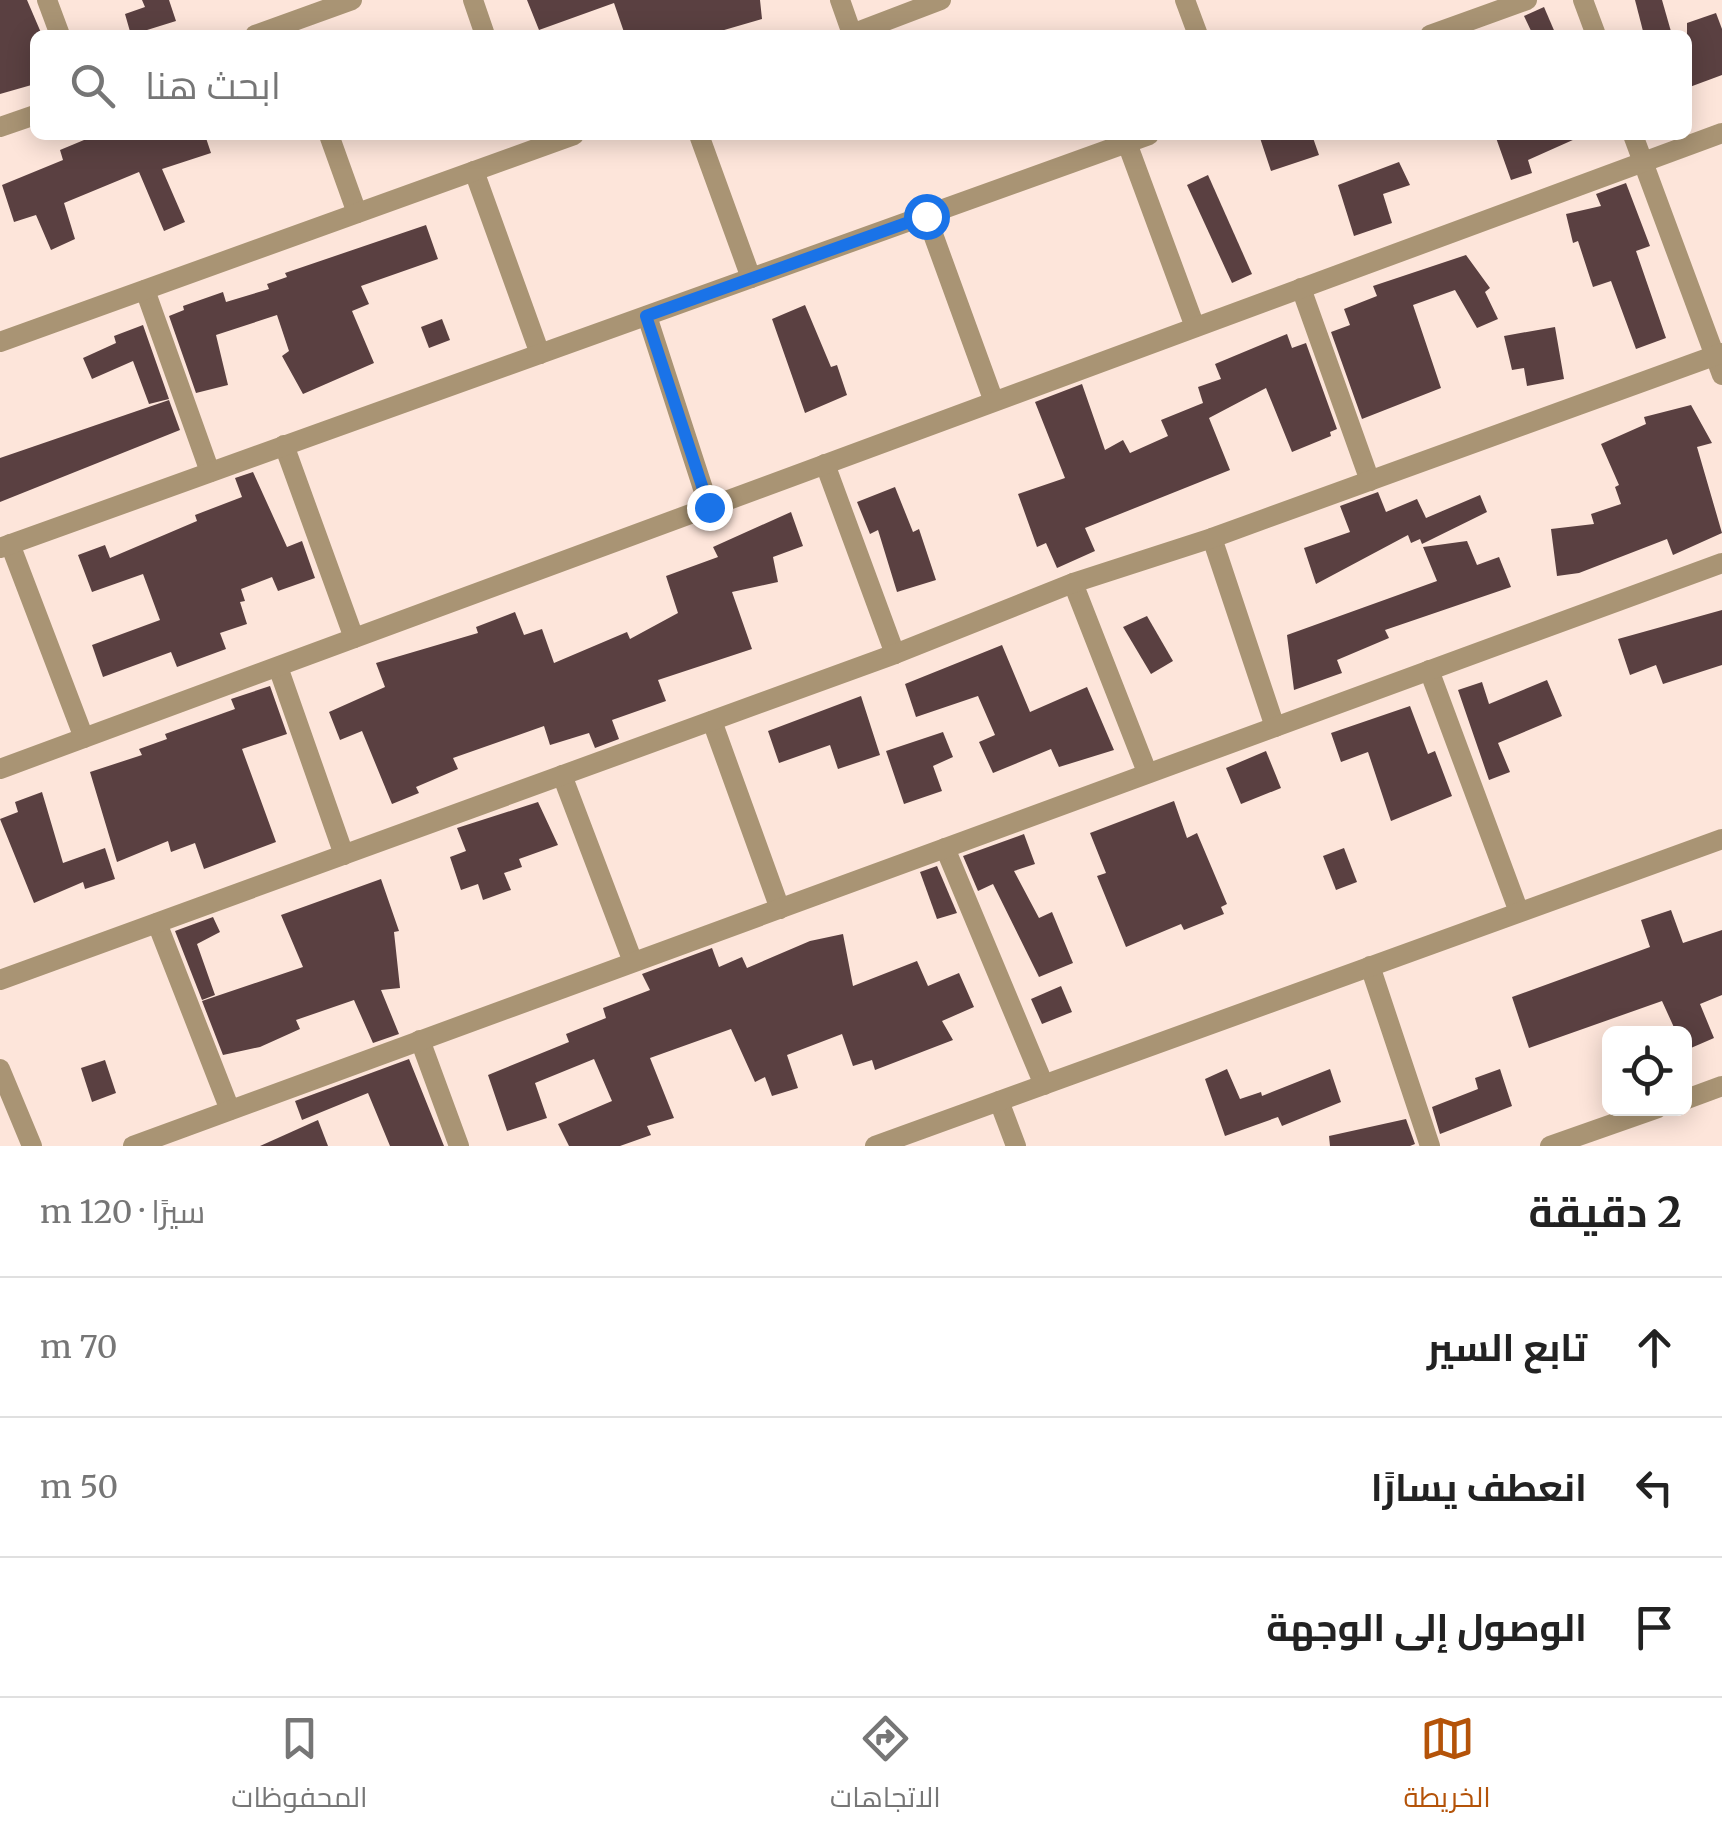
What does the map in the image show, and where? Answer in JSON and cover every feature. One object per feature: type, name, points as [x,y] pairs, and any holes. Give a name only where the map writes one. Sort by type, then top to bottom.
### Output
[{"type":"street","points":[[48,0],[58,30]]},
{"type":"street","points":[[291,29],[352,0]]},
{"type":"street","points":[[472,0],[483,30]]},
{"type":"street","points":[[840,0],[849,30]]},
{"type":"street","points":[[864,30],[942,0]]},
{"type":"street","points":[[1185,0],[1196,30]]},
{"type":"street","points":[[1444,30],[1527,0]]},
{"type":"street","points":[[1583,0],[1594,30]]},
{"type":"street","points":[[0,128],[30,117]]},
{"type":"street","points":[[0,769],[1722,132]]},
{"type":"street","points":[[331,140],[357,213]]},
{"type":"street","points":[[701,140],[751,278]]},
{"type":"street","points":[[84,738],[5,546],[1135,140]]},
{"type":"street","points":[[0,980],[895,654],[1073,583],[1719,361],[1635,140]]},
{"type":"street","points":[[1126,143],[1195,327]]},
{"type":"street","points":[[0,342],[474,170],[524,144]]},
{"type":"street","points":[[474,170],[540,354]]},
{"type":"street","points":[[926,216],[993,399]]},
{"type":"street","points":[[1301,288],[1370,480]]},
{"type":"street","points":[[145,290],[210,472]]},
{"type":"street","points":[[646,316],[709,507]]},
{"type":"street","points":[[284,445],[354,638]]},
{"type":"street","points":[[825,464],[895,654]]},
{"type":"street","points":[[1212,538],[1275,727]]},
{"type":"street","points":[[133,1146],[1722,563]]},
{"type":"street","points":[[1073,583],[1147,772]]},
{"type":"street","points":[[278,666],[344,855]]},
{"type":"street","points":[[1429,670],[1519,912]]},
{"type":"street","points":[[712,721],[780,909]]},
{"type":"street","points":[[562,775],[634,962]]},
{"type":"street","points":[[875,1146],[1722,839]]},
{"type":"street","points":[[945,848],[1044,1085]]},
{"type":"street","points":[[158,923],[230,1110]]},
{"type":"street","points":[[1370,966],[1430,1146]]},
{"type":"street","points":[[420,1040],[459,1146]]},
{"type":"street","points":[[0,1069],[32,1146]]},
{"type":"street","points":[[1692,1097],[1722,1086]]},
{"type":"street","points":[[1000,1101],[1016,1146]]},
{"type":"street","points":[[1550,1146],[1587,1140],[1640,1116]]},
{"type":"building","points":[[0,0],[27,0],[40,30],[30,30],[30,85],[0,94]]},
{"type":"building","points":[[142,0],[169,0],[176,21],[147,30],[130,30],[125,14],[145,7]]},
{"type":"building","points":[[527,0],[760,0],[762,19],[724,30],[623,30],[614,3],[539,30]]},
{"type":"building","points":[[1635,0],[1662,0],[1671,30],[1643,30]]},
{"type":"building","points":[[1544,7],[1554,30],[1531,30],[1524,16]]},
{"type":"building","points":[[1716,13],[1722,29],[1722,75],[1692,86],[1692,30],[1687,30],[1687,23]]},
{"type":"building","points":[[84,140],[207,140],[211,153],[162,169],[185,222],[164,231],[139,172],[64,203],[75,239],[51,250],[36,215],[14,222],[2,185],[63,160],[60,150]]},
{"type":"building","points":[[1261,140],[1314,140],[1319,155],[1271,171]]},
{"type":"building","points":[[1497,140],[1573,140],[1528,160],[1532,173],[1511,180]]},
{"type":"building","points":[[1399,162],[1410,185],[1383,194],[1392,223],[1354,236],[1338,185]]},
{"type":"building","points":[[1208,175],[1252,274],[1232,283],[1187,185]]},
{"type":"building","points":[[1626,183],[1650,246],[1636,251],[1666,338],[1636,349],[1611,281],[1593,287],[1578,241],[1573,243],[1566,214],[1601,206],[1596,194]]},
{"type":"building","points":[[426,225],[438,259],[361,286],[369,304],[352,311],[374,363],[303,394],[282,356],[289,351],[277,315],[216,335],[228,385],[196,393],[169,316],[184,310],[183,306],[223,292],[226,302],[269,289],[267,284],[287,277],[285,273]]},
{"type":"building","points":[[1466,255],[1490,288],[1485,292],[1498,319],[1477,328],[1455,290],[1413,305],[1441,388],[1362,419],[1331,332],[1350,325],[1344,309],[1377,296],[1373,286]]},
{"type":"building","points":[[805,305],[831,367],[837,365],[847,395],[805,413],[772,319]]},
{"type":"building","points":[[442,319],[450,340],[429,348],[421,327]]},
{"type":"building","points":[[143,325],[169,399],[149,404],[133,361],[92,379],[83,358],[116,343],[114,336]]},
{"type":"building","points":[[1555,327],[1564,379],[1527,386],[1524,368],[1512,370],[1504,336]]},
{"type":"building","points":[[1287,334],[1292,348],[1306,343],[1337,429],[1330,432],[1331,436],[1292,452],[1266,388],[1209,418],[1230,470],[1085,528],[1095,551],[1057,568],[1046,543],[1037,547],[1018,494],[1065,478],[1035,402],[1082,384],[1105,450],[1123,440],[1130,453],[1168,436],[1161,420],[1203,403],[1198,387],[1221,379],[1215,364]]},
{"type":"building","points":[[169,400],[180,430],[0,502],[0,458]]},
{"type":"building","points":[[1691,405],[1712,443],[1697,447],[1722,533],[1673,555],[1667,539],[1579,573],[1557,576],[1551,529],[1594,524],[1591,514],[1621,504],[1615,487],[1619,485],[1601,444],[1646,424],[1644,417]]},
{"type":"building","points":[[253,472],[287,547],[302,541],[315,578],[278,591],[272,577],[241,589],[245,601],[240,602],[247,624],[220,633],[226,649],[177,667],[171,652],[103,677],[92,645],[160,620],[143,574],[92,592],[78,555],[105,545],[110,558],[197,521],[195,515],[242,497],[235,478]]},
{"type":"building","points":[[895,487],[913,532],[919,529],[936,580],[897,592],[878,530],[870,534],[857,502]]},
{"type":"building","points":[[1378,492],[1386,512],[1417,499],[1426,518],[1480,495],[1487,512],[1422,544],[1420,539],[1411,543],[1408,535],[1316,584],[1304,548],[1350,532],[1340,506]]},
{"type":"building","points":[[791,512],[803,546],[773,557],[778,582],[732,592],[752,649],[658,680],[666,701],[612,720],[619,739],[595,748],[589,733],[550,745],[544,726],[453,758],[458,769],[416,787],[419,793],[392,804],[362,731],[340,740],[329,712],[385,687],[376,663],[478,633],[476,627],[515,612],[524,635],[542,629],[554,663],[627,632],[630,639],[678,613],[666,576],[718,557],[713,547]]},
{"type":"building","points":[[1467,541],[1477,565],[1499,557],[1511,587],[1385,630],[1389,638],[1337,660],[1342,673],[1294,690],[1287,635],[1437,581],[1423,547]]},
{"type":"building","points":[[1722,610],[1722,665],[1663,684],[1656,665],[1630,675],[1618,639]]},
{"type":"building","points":[[1147,616],[1173,661],[1151,674],[1123,627]]},
{"type":"building","points":[[1002,645],[1030,712],[1087,687],[1114,750],[1059,767],[1051,749],[993,773],[979,742],[995,735],[978,696],[916,717],[905,684]]},
{"type":"building","points":[[1547,680],[1562,716],[1498,743],[1510,772],[1489,780],[1458,690],[1482,682],[1489,704]]},
{"type":"building","points":[[270,686],[287,734],[242,749],[276,842],[204,869],[195,843],[171,852],[168,841],[117,862],[90,772],[142,755],[139,749],[167,739],[165,734],[235,709],[231,699]]},
{"type":"building","points":[[861,696],[880,755],[838,769],[830,745],[779,763],[768,731]]},
{"type":"building","points":[[1410,706],[1428,754],[1435,751],[1452,796],[1391,821],[1368,752],[1341,762],[1331,733]]},
{"type":"building","points":[[943,732],[953,757],[933,766],[942,791],[904,804],[886,751]]},
{"type":"building","points":[[1266,751],[1281,788],[1241,804],[1226,768]]},
{"type":"building","points":[[42,792],[63,863],[105,848],[115,879],[85,889],[83,882],[34,903],[0,819],[18,812],[15,802]]},
{"type":"building","points":[[1174,801],[1187,838],[1197,833],[1227,904],[1221,907],[1224,914],[1184,930],[1181,924],[1126,947],[1097,876],[1106,873],[1090,833]]},
{"type":"building","points":[[538,802],[558,845],[519,859],[522,867],[504,873],[511,890],[483,900],[478,884],[461,890],[450,857],[466,851],[457,828]]},
{"type":"building","points":[[1024,834],[1035,864],[1014,871],[1039,918],[1052,912],[1073,963],[1039,977],[993,884],[978,891],[963,856]]},
{"type":"building","points":[[1344,848],[1357,882],[1336,890],[1323,856]]},
{"type":"building","points":[[937,866],[957,913],[937,919],[920,872]]},
{"type":"building","points":[[381,879],[399,931],[394,932],[400,988],[381,990],[399,1034],[373,1043],[354,1000],[296,1020],[300,1029],[260,1047],[223,1055],[202,1001],[303,967],[281,915]]},
{"type":"building","points":[[1671,910],[1683,943],[1722,930],[1722,995],[1700,1004],[1714,1038],[1692,1048],[1692,1026],[1673,1026],[1662,1001],[1529,1048],[1512,997],[1650,947],[1641,920]]},
{"type":"building","points":[[213,917],[220,932],[197,944],[215,995],[202,1000],[175,931]]},
{"type":"building","points":[[843,934],[853,986],[917,961],[928,986],[959,973],[974,1007],[942,1021],[953,1040],[875,1070],[872,1060],[853,1066],[842,1034],[787,1055],[798,1088],[772,1096],[765,1077],[755,1082],[731,1029],[650,1058],[674,1118],[647,1126],[651,1135],[620,1146],[569,1146],[558,1124],[612,1101],[594,1059],[535,1083],[547,1118],[507,1131],[488,1075],[569,1042],[566,1034],[606,1018],[603,1008],[650,990],[642,974],[712,948],[719,967],[742,957],[747,968],[810,941]]},
{"type":"building","points":[[1061,986],[1072,1012],[1042,1024],[1031,999]]},
{"type":"building","points":[[409,1059],[444,1146],[390,1146],[368,1093],[302,1120],[295,1101]]},
{"type":"building","points":[[105,1060],[116,1093],[92,1102],[81,1068]]},
{"type":"building","points":[[1227,1069],[1240,1099],[1261,1092],[1262,1096],[1330,1069],[1341,1102],[1282,1126],[1278,1117],[1225,1136],[1205,1079]]},
{"type":"building","points":[[1500,1069],[1512,1106],[1440,1134],[1432,1107],[1478,1089],[1475,1078]]},
{"type":"building","points":[[1406,1119],[1415,1144],[1410,1146],[1330,1146],[1329,1136]]},
{"type":"building","points":[[318,1120],[328,1146],[260,1146]]},
{"type":"route","points":[[709,507],[646,316],[926,216]]}]
